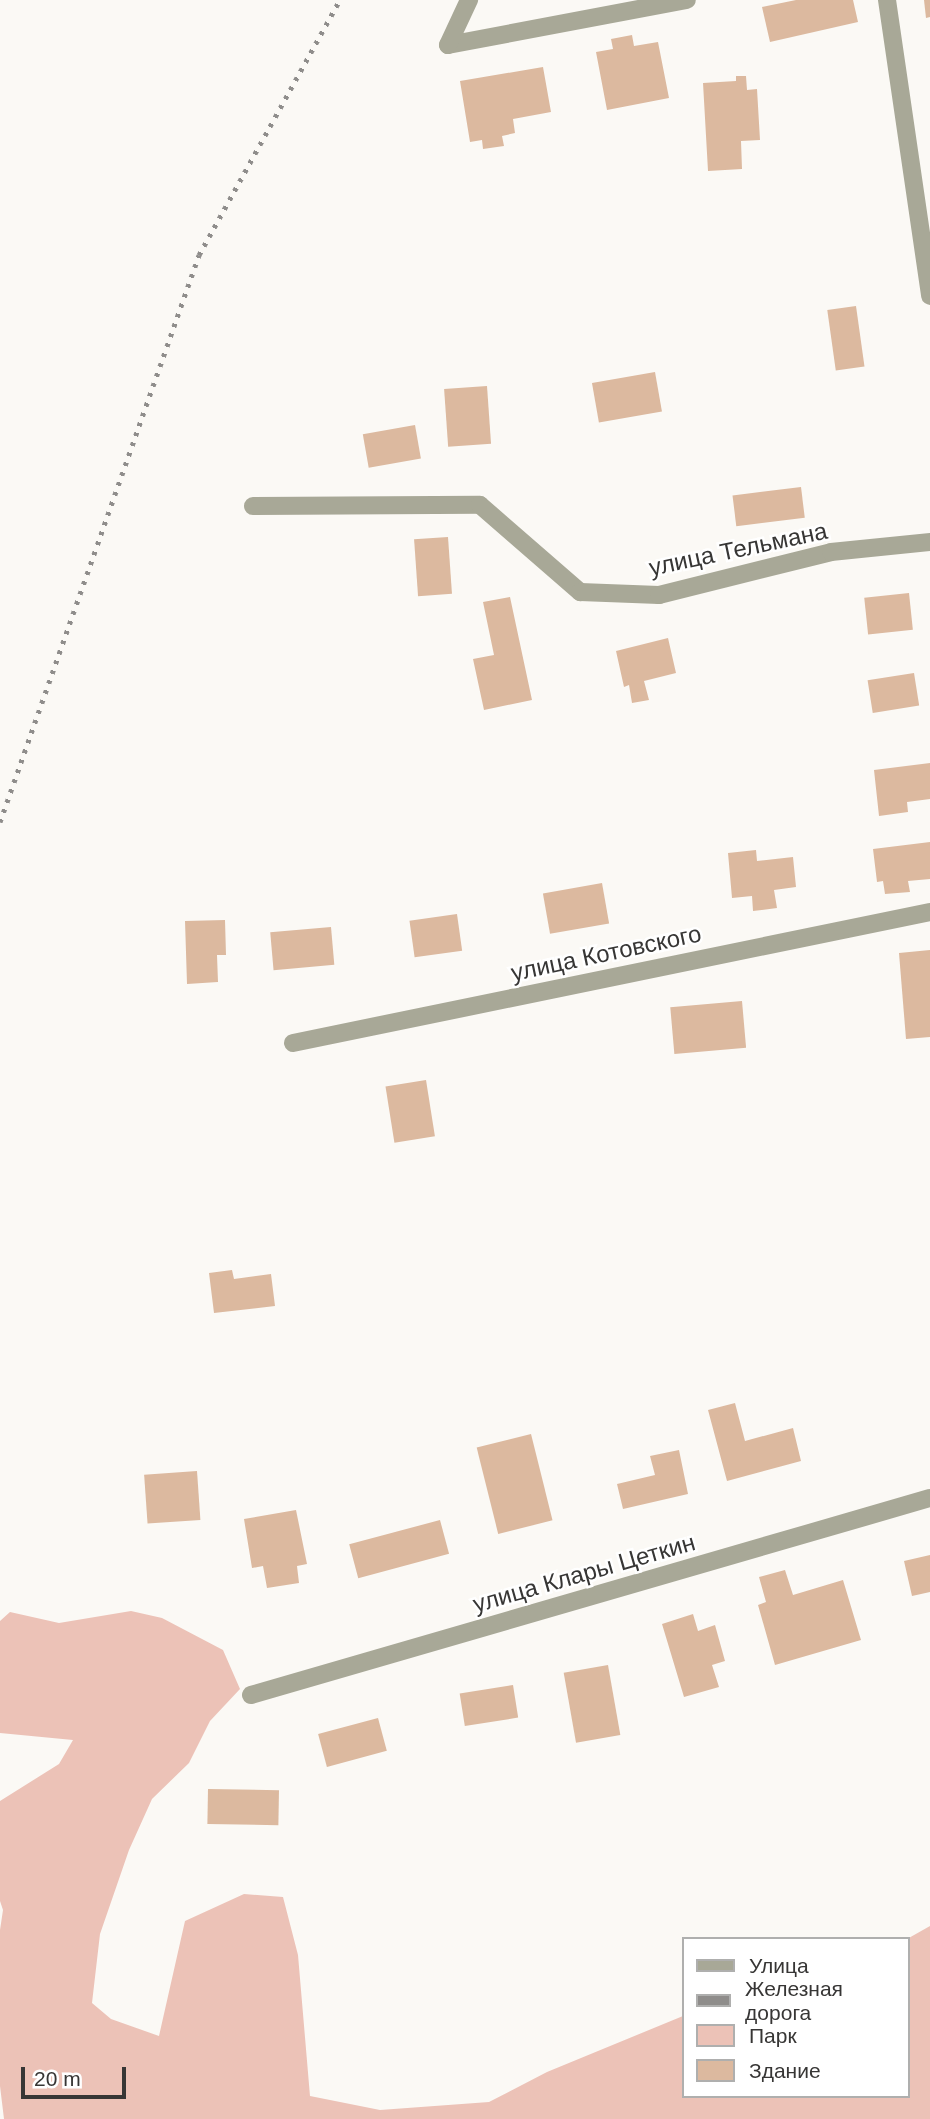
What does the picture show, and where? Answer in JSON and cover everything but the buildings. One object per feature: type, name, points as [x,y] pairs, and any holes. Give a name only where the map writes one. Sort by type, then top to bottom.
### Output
[{"type":"street","points":[[469,0],[448,45],[687,0]]},
{"type":"street","points":[[887,0],[930,296]]},
{"type":"street","name":"улица Тельмана","points":[[253,506],[480,505],[580,592],[659,595],[831,552],[930,542]]},
{"type":"street","name":"улица Котовского","points":[[293,1043],[930,912]]},
{"type":"street","name":"улица Клары Цеткин","points":[[251,1695],[930,1498]]},
{"type":"green space","points":[[131,1611],[162,1618],[223,1650],[240,1689],[210,1721],[189,1763],[152,1799],[129,1850],[100,1934],[92,2003],[111,2019],[159,2036],[185,1921],[244,1894],[283,1897],[298,1955],[310,2096],[380,2110],[489,2102],[547,2072],[682,2016],[682,2098],[909,2098],[909,1938],[930,1926],[930,2119],[4,2119],[0,2086],[0,1930],[3,1910],[0,1901],[0,1801],[59,1764],[73,1740],[0,1733],[0,1621],[10,1612],[59,1623]]},
{"type":"railway","points":[[0,822],[199,255],[340,0]]}]
